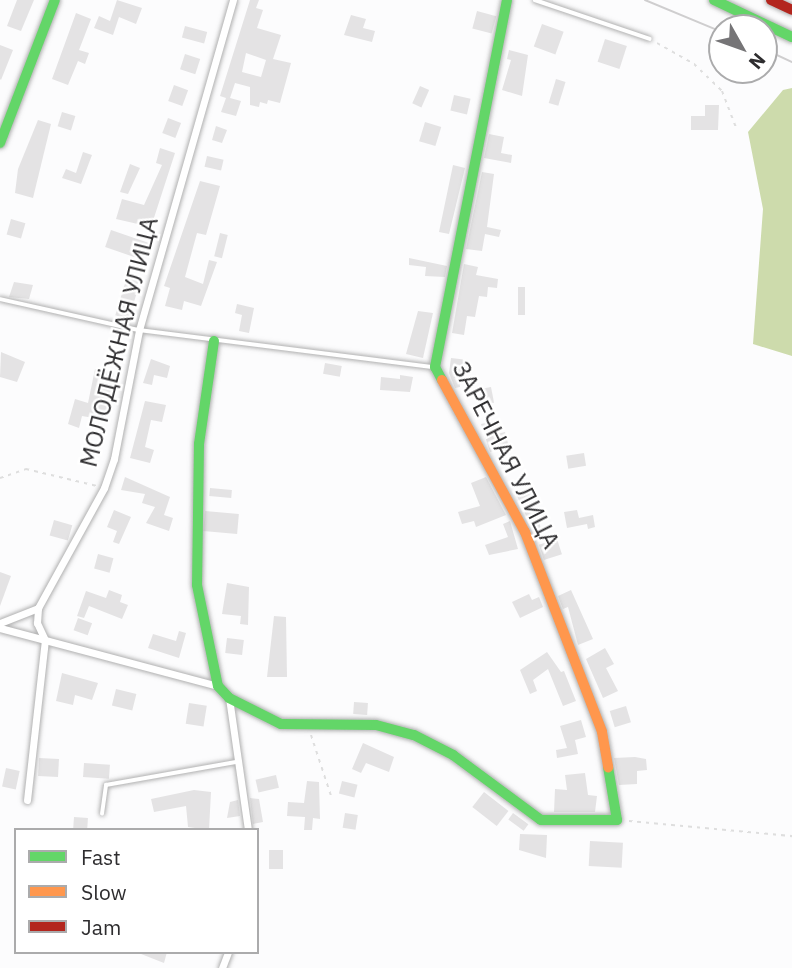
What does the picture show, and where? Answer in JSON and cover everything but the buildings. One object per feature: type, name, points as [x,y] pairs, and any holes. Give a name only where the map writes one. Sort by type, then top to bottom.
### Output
[{"type":"street","points":[[0,143],[55,0]]},
{"type":"street","name":"МОЛОДЁЖНАЯ УЛИЦА","points":[[38,608],[104,488],[114,459],[139,330],[233,0]]},
{"type":"street","name":"ЗАРЕЧНАЯ УЛИЦА","points":[[507,0],[435,367],[524,532],[602,732],[617,820]]},
{"type":"street","points":[[714,0],[792,37]]},
{"type":"street","points":[[771,0],[792,10]]},
{"type":"street","points":[[214,341],[199,444],[195,527],[197,585],[218,686],[229,698],[281,724],[308,728],[376,725],[414,735],[453,755],[541,820],[617,820]]},
{"type":"street","points":[[0,623],[38,608],[37,623],[46,640],[27,800]]},
{"type":"street","points":[[0,628],[218,686]]},
{"type":"street","points":[[229,698],[248,828]]},
{"type":"lane","points":[[536,0],[650,38]]},
{"type":"lane","points":[[0,299],[139,330],[435,367]]},
{"type":"lane","points":[[102,814],[106,785],[237,761]]},
{"type":"path","points":[[650,38],[694,64],[722,91],[736,128]]},
{"type":"path","points":[[0,478],[26,469],[104,488]]},
{"type":"path","points":[[308,728],[331,796]]},
{"type":"path","points":[[617,820],[792,836]]},
{"type":"green space","points":[[792,88],[792,356],[753,344],[763,209],[748,132],[783,90]]},
{"type":"tram line","points":[[645,0],[708,26]]},
{"type":"tram line","points":[[778,56],[792,62]]},
{"type":"traffic: fast","points":[[0,143],[55,0]]},
{"type":"traffic: fast","points":[[442,380],[435,367],[507,0]]},
{"type":"traffic: fast","points":[[714,0],[792,37]]},
{"type":"traffic: fast","points":[[214,341],[199,444],[197,585],[218,686],[229,698],[281,724],[376,725],[414,735],[453,755],[541,820],[617,820],[608,767]]},
{"type":"traffic: slow","points":[[442,380],[525,532],[602,732],[608,767]]},
{"type":"traffic: jam","points":[[771,0],[792,10]]}]
